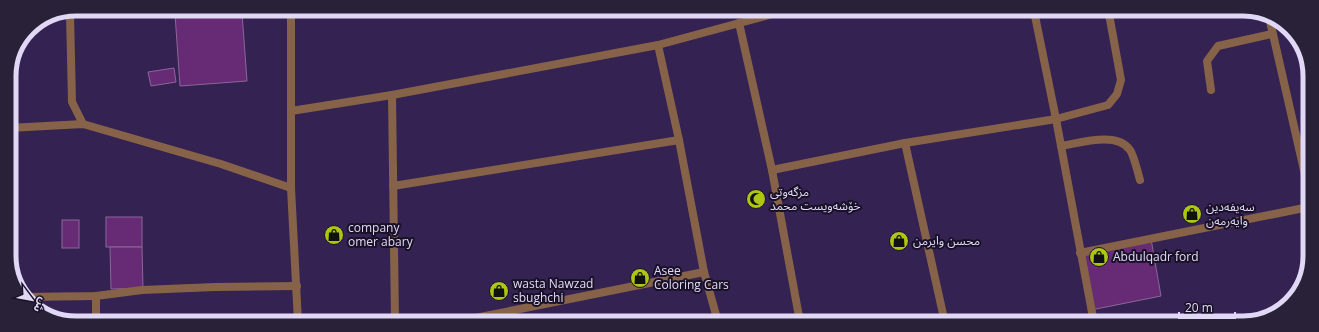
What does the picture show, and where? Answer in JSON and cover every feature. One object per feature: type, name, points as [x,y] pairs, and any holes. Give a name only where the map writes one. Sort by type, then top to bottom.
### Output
[{"type":"street","points":[[70,16],[72,102],[83,124]]},
{"type":"street","points":[[291,16],[291,188],[298,316]]},
{"type":"street","points":[[291,111],[392,95],[658,45],[764,16]]},
{"type":"street","points":[[1035,16],[1093,316]]},
{"type":"street","points":[[772,170],[905,143],[1056,119],[1108,104],[1117,94],[1121,80],[1109,16]]},
{"type":"street","points":[[739,22],[772,170],[799,316]]},
{"type":"street","points":[[1270,23],[1303,166]]},
{"type":"street","points":[[1211,90],[1207,62],[1218,46],[1272,34]]},
{"type":"street","points":[[658,45],[679,140],[704,272],[716,316]]},
{"type":"street","points":[[392,95],[395,316]]},
{"type":"street","points":[[16,128],[83,124],[220,164],[291,188]]},
{"type":"street","points":[[1061,146],[1107,139],[1119,141],[1130,150],[1140,180]]},
{"type":"street","points":[[393,186],[679,140]]},
{"type":"street","points":[[905,143],[943,316]]},
{"type":"street","points":[[1080,253],[1303,208]]},
{"type":"street","points":[[486,316],[704,272]]},
{"type":"street","points":[[33,297],[96,296],[142,290],[297,286]]},
{"type":"street","points":[[96,296],[96,316]]},
{"type":"building","points":[[175,16],[242,16],[247,81],[180,86]]},
{"type":"building","points":[[174,68],[176,82],[151,86],[148,72]]},
{"type":"building","points":[[106,217],[142,217],[142,247],[106,247]]},
{"type":"building","points":[[62,220],[79,220],[79,248],[62,248]]},
{"type":"building","points":[[1151,239],[1161,296],[1091,310],[1080,253]]},
{"type":"building","points":[[110,247],[142,247],[143,288],[111,289]]},
{"type":"place","name":"مزگەوتی خۆشەویست محمد","points":[[756,199]]},
{"type":"place","name":"سەیفەدین وایەرمەن","points":[[1192,214]]},
{"type":"place","name":"company omer abary","points":[[334,235]]},
{"type":"place","name":"محسن وایرمن","points":[[899,241]]},
{"type":"place","name":"Abdulqadr ford","points":[[1099,257]]},
{"type":"place","name":"Asee Coloring Cars","points":[[640,278]]},
{"type":"place","name":"wasta Nawzad sbughchi","points":[[499,291]]}]
